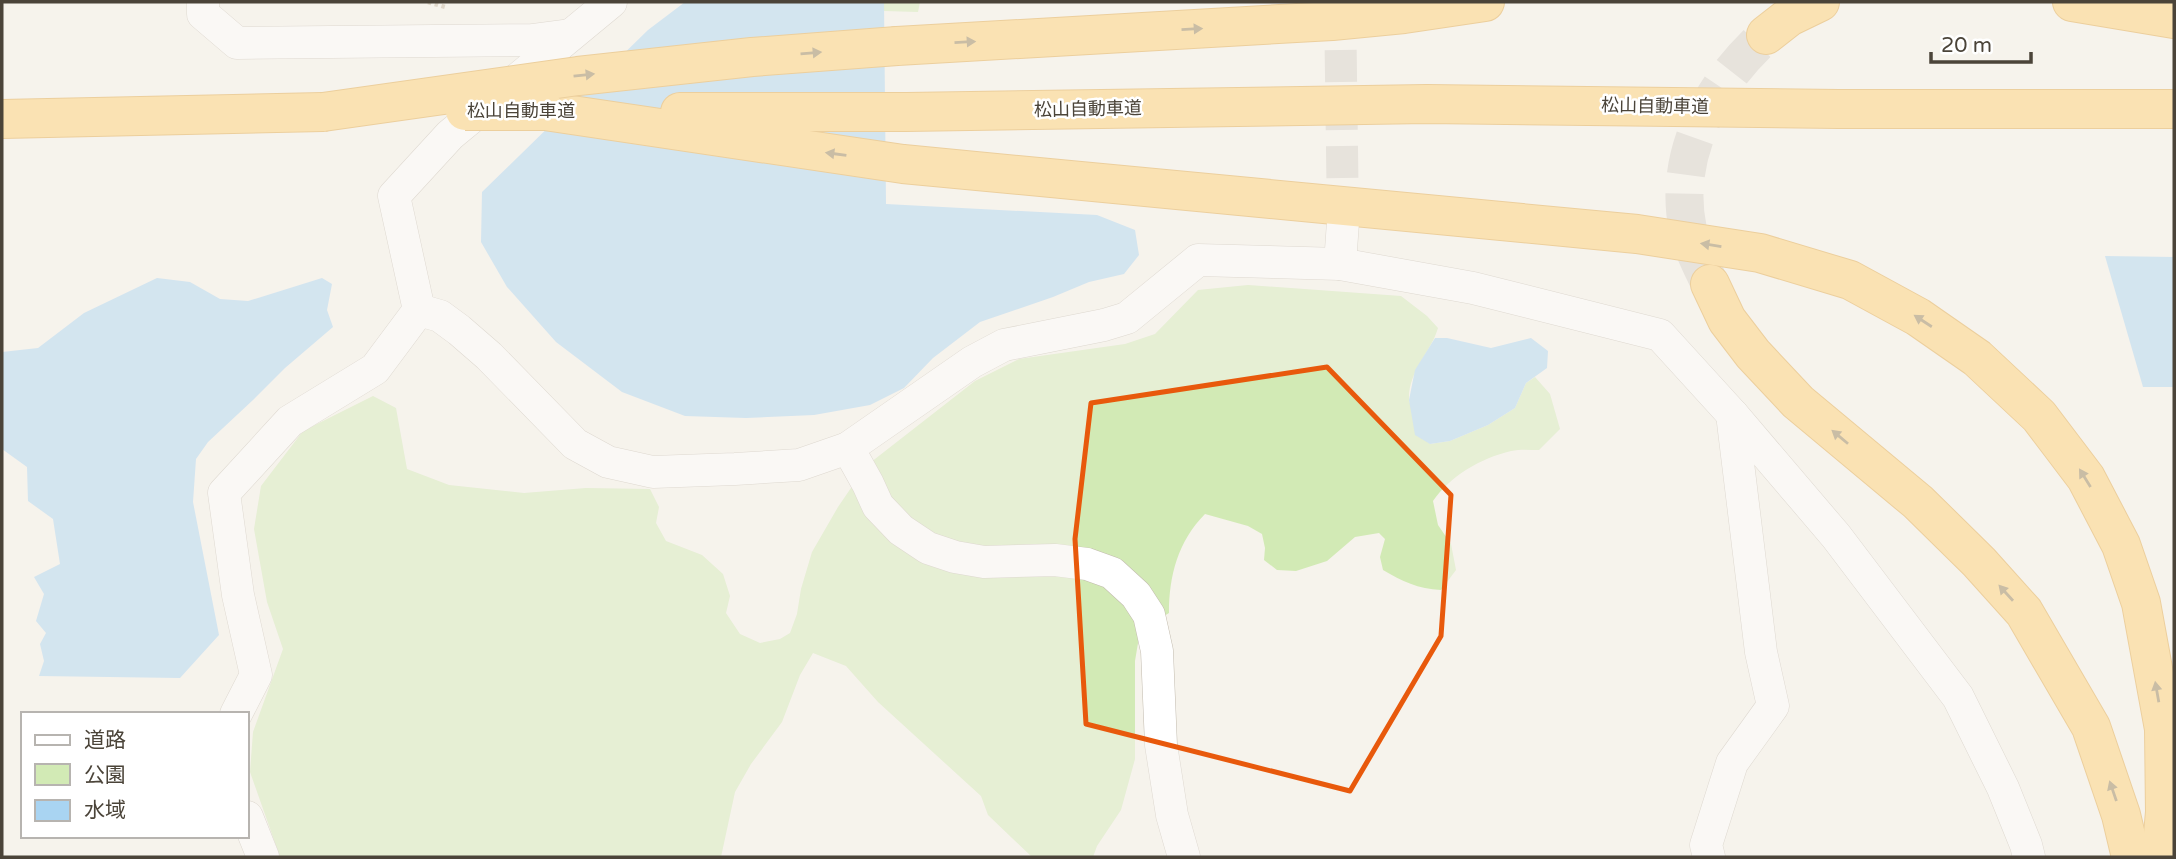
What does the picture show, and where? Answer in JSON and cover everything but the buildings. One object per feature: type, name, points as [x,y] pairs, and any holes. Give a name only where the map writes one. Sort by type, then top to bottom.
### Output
[{"type":"highway","points":[[323,112],[578,76],[752,57],[1332,21],[1485,2]]},
{"type":"highway","points":[[1766,34],[1789,17],[1820,2]]},
{"type":"highway","points":[[2072,2],[2174,19]]},
{"type":"highway","name":"松山自動車道","points":[[2,119],[323,112],[906,112],[1427,104],[1839,109],[2174,109]]},
{"type":"highway","points":[[545,111],[903,164],[1637,234],[1760,253],[1850,281],[1918,317],[1977,358],[2039,416],[2086,478],[2121,545],[2141,603],[2164,729],[2165,812],[2161,857]]},
{"type":"highway","points":[[1710,284],[1727,320],[1753,354],[1798,402],[1918,502],[1979,562],[2024,612],[2091,727],[2121,815],[2131,857]]},
{"type":"street","points":[[203,2],[203,14],[237,43],[520,40],[571,34]]},
{"type":"street","points":[[237,712],[256,675],[238,595],[224,493],[290,421],[375,369],[419,310],[394,196],[450,135],[611,2]]},
{"type":"street","points":[[1340,264],[1343,222]]},
{"type":"street","points":[[419,310],[440,316],[459,330],[489,356],[575,444],[608,461],[653,472],[799,465],[848,448],[972,362],[1004,345],[1104,326],[1127,318],[1198,260],[1340,264],[1473,288],[1660,335],[1732,414],[1836,536],[1958,697],[2003,788],[2029,857]]},
{"type":"street","points":[[1709,857],[1706,845],[1732,762],[1773,706],[1762,652],[1732,414]]},
{"type":"street","points":[[848,448],[878,506],[901,530],[928,548],[955,557],[984,562],[1055,560],[1087,564],[1112,573],[1136,595],[1149,615],[1157,651],[1161,745],[1172,815],[1184,857]]},
{"type":"street","points":[[248,820],[262,857]]},
{"type":"highlighted area","points":[[1327,367],[1451,495],[1441,636],[1350,791],[1086,724],[1075,539],[1091,403]]},
{"type":"green space","points":[[884,2],[920,2],[918,12],[884,11]]},
{"type":"green space","points":[[1248,285],[1401,296],[1427,316],[1438,328],[1412,380],[1409,399],[1430,444],[1450,441],[1488,425],[1515,408],[1526,383],[1535,377],[1550,394],[1560,429],[1539,450],[1511,451],[1467,469],[1433,501],[1438,525],[1451,544],[1456,570],[1441,590],[1411,584],[1383,570],[1380,557],[1385,539],[1379,533],[1355,537],[1327,561],[1296,571],[1277,570],[1264,560],[1262,534],[1248,526],[1205,514],[1188,536],[1177,560],[1169,613],[1140,631],[1135,661],[1135,759],[1121,810],[1097,846],[1093,857],[1032,857],[988,815],[981,796],[878,702],[846,666],[813,653],[800,675],[782,722],[751,764],[735,792],[721,857],[280,857],[250,772],[253,732],[283,649],[267,602],[254,529],[261,486],[303,431],[373,396],[396,408],[407,469],[449,485],[524,493],[586,488],[650,489],[659,507],[656,523],[666,541],[702,555],[723,574],[730,596],[726,613],[740,634],[760,643],[780,639],[790,633],[812,552],[866,466],[975,381],[1019,359],[1125,344],[1155,334],[1198,290]]},
{"type":"water","points":[[685,2],[884,2],[886,204],[1097,215],[1135,230],[1139,255],[1124,274],[1089,282],[980,322],[933,358],[904,388],[870,405],[814,415],[746,418],[685,416],[622,392],[556,342],[507,287],[481,242],[482,192],[648,30]]},
{"type":"water","points":[[2105,256],[2174,257],[2174,387],[2143,387]]},
{"type":"water","points":[[157,278],[190,282],[220,299],[248,301],[322,278],[332,284],[327,310],[333,327],[285,368],[208,442],[196,459],[193,502],[219,635],[180,678],[39,676],[44,661],[40,644],[46,633],[36,621],[44,594],[34,577],[60,564],[53,519],[28,501],[27,467],[2,449],[2,352],[38,348],[84,313]]},
{"type":"water","points":[[1435,338],[1447,338],[1491,348],[1531,338],[1548,351],[1547,368],[1526,383],[1515,408],[1488,425],[1450,441],[1430,444],[1415,435],[1409,400],[1415,370]]},
{"type":"tunnel","points":[[1340,2],[1343,222]]},
{"type":"tunnel","points":[[1710,284],[1688,230],[1685,202],[1691,148],[1713,98],[1746,54],[1766,35]]}]
